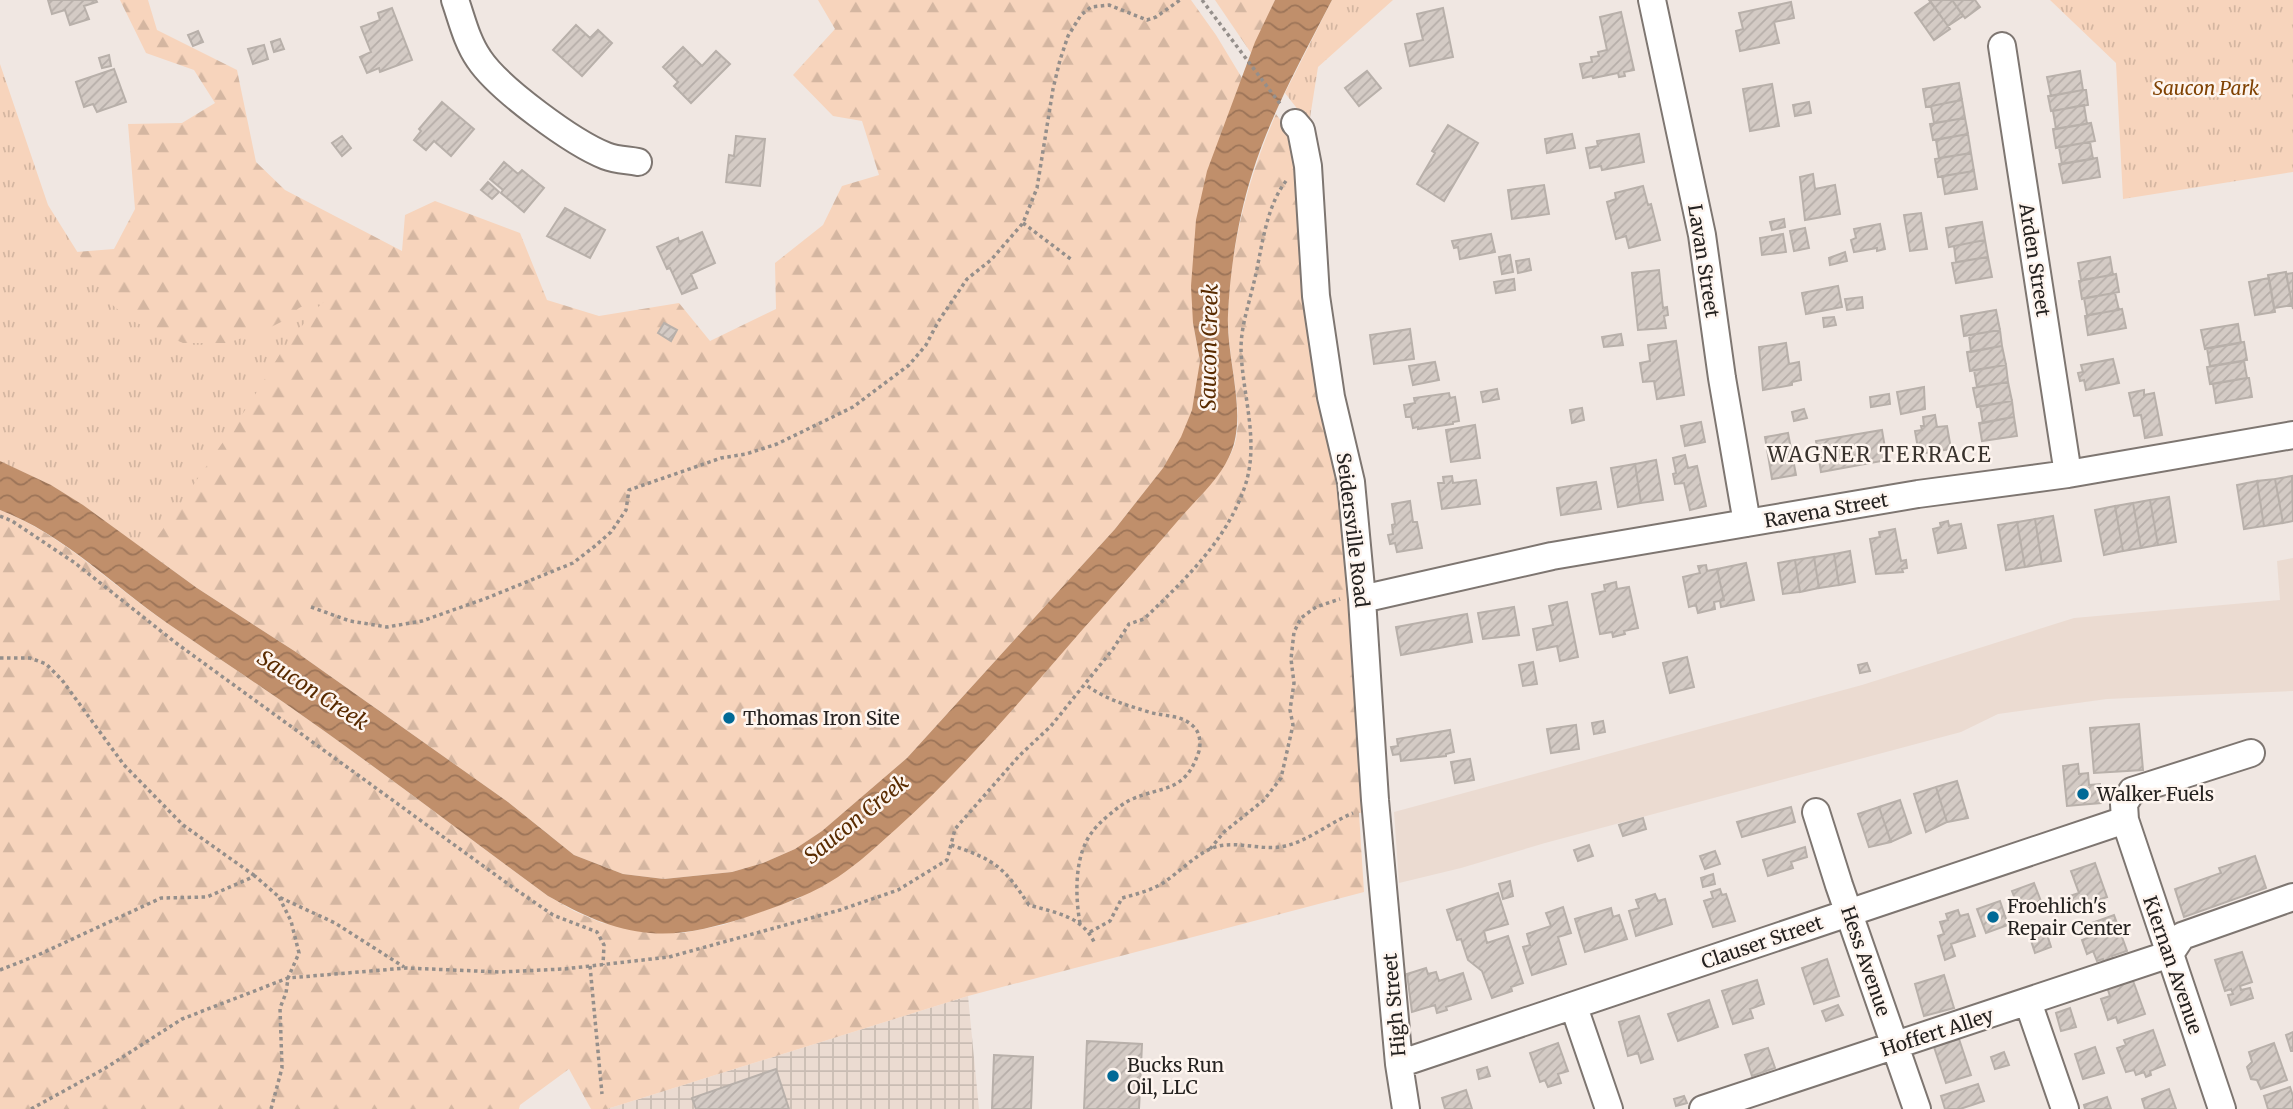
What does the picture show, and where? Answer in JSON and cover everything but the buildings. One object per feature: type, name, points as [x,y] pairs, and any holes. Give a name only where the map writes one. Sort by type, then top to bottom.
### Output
[{"type":"street","points":[[455,0],[474,52],[509,91],[587,147],[609,157],[638,162]]},
{"type":"street","name":"Lavan Street","points":[[1652,0],[1702,235],[1722,378],[1747,523]]},
{"type":"street","name":"Arden Street","points":[[2002,46],[2068,474]]},
{"type":"street","name":"Seidersville Road","points":[[1295,123],[1301,131],[1308,166],[1316,296],[1331,397],[1350,482],[1370,810],[1385,900]]},
{"type":"street","name":"Ravena Street","points":[[1356,598],[1552,556],[1918,494],[2068,474],[2293,435]]},
{"type":"street","points":[[2124,820],[2124,804],[2132,791],[2251,753]]},
{"type":"street","name":"Hess Avenue","points":[[1816,813],[1917,1109]]},
{"type":"street","name":"Clauser Street","points":[[1399,1064],[2124,820]]},
{"type":"street","name":"Kiernan Avenue","points":[[2124,820],[2222,1109]]},
{"type":"street","points":[[2170,954],[2182,936],[2293,897]]},
{"type":"street","name":"High Street","points":[[1385,900],[1399,1064],[1406,1109]]},
{"type":"street","name":"Hoffert Alley","points":[[1703,1109],[1766,1099],[1895,1045],[2170,954]]},
{"type":"street","points":[[2028,1002],[2065,1109]]},
{"type":"street","points":[[1574,1007],[1609,1109]]},
{"type":"path","points":[[311,607],[350,621],[387,627],[422,621],[487,598],[573,563],[611,532],[626,510],[629,489],[721,458],[746,454],[776,444],[853,407],[909,365],[926,345],[967,279],[991,260],[1023,223],[1037,188],[1060,60],[1068,36],[1081,15],[1091,7],[1109,5],[1147,19],[1156,17],[1180,0]]},
{"type":"path","points":[[1202,0],[1295,123]]},
{"type":"path","points":[[30,1109],[104,1069],[182,1019],[288,978],[406,968],[500,972],[603,965],[669,957],[715,946],[898,891],[947,860],[955,829],[1019,757],[1051,726],[1113,649],[1129,624],[1143,619],[1219,541],[1242,492],[1251,451],[1241,348],[1245,313],[1272,211],[1279,190],[1289,177]]},
{"type":"path","points":[[1023,223],[1072,260]]},
{"type":"path","points":[[0,516],[12,521],[75,563],[176,643],[515,890],[554,915],[597,932],[604,945],[603,965]]},
{"type":"path","points":[[1090,932],[1110,920],[1122,898],[1143,893],[1165,881],[1210,849],[1224,832],[1264,800],[1281,778],[1293,725],[1290,710],[1294,683],[1290,659],[1294,632],[1301,618],[1316,607],[1331,600],[1356,598]]},
{"type":"path","points":[[0,658],[30,658],[46,664],[62,680],[124,765],[183,825],[255,876],[279,897],[335,922],[406,968]]},
{"type":"path","points":[[1080,923],[1076,881],[1091,832],[1128,801],[1176,785],[1195,762],[1200,745],[1197,729],[1183,718],[1150,712],[1106,698],[1085,684]]},
{"type":"path","points":[[1210,849],[1235,844],[1280,847],[1301,841],[1324,826],[1370,810]]},
{"type":"path","points":[[951,845],[998,865],[1014,882],[1029,905],[1064,914],[1080,923],[1090,932],[1095,944]]},
{"type":"path","points":[[0,970],[161,898],[207,897],[255,876]]},
{"type":"path","points":[[271,1109],[282,1068],[280,1008],[288,978],[299,953],[291,921],[279,897]]},
{"type":"path","points":[[590,966],[602,1094]]},
{"type":"shaded area","points":[[2293,558],[2293,691],[2107,699],[1998,714],[1961,732],[1399,883],[1394,812],[1862,685],[2074,618],[2280,600],[2277,561]]},
{"type":"shaded area","points":[[968,996],[979,1109],[607,1109]]},
{"type":"green space","points":[[120,0],[148,0],[157,30],[237,70],[256,162],[285,190],[402,251],[405,215],[435,201],[520,233],[547,300],[599,316],[679,303],[710,341],[776,309],[775,263],[823,225],[842,186],[879,175],[862,121],[833,116],[793,75],[835,29],[818,0],[1191,0],[1242,78],[1228,116],[1193,323],[1200,361],[1192,410],[1182,437],[1163,468],[1115,529],[907,758],[822,831],[795,849],[763,863],[732,872],[664,879],[623,874],[574,855],[508,802],[299,654],[197,588],[83,505],[51,485],[0,461],[0,397],[76,252],[114,249],[135,209],[128,124],[182,123],[215,103],[194,70],[146,53]]},
{"type":"green space","points":[[1215,0],[1275,0],[1251,53]]},
{"type":"green space","points":[[1332,0],[1393,0],[1318,67],[1309,124],[1285,93]]},
{"type":"green space","name":"Saucon Park","points":[[2050,0],[2293,0],[2293,172],[2123,199],[2116,63]]},
{"type":"green space","points":[[0,64],[48,205],[108,301],[130,320],[183,343],[227,343],[261,332],[283,321],[299,308],[338,289],[315,310],[283,349],[250,403],[147,552],[51,485],[0,461]]},
{"type":"green space","points":[[1276,114],[1297,149],[1307,300],[1351,579],[1365,812],[1359,813],[1364,892],[968,996],[607,1109],[591,1109],[569,1069],[520,1105],[519,1109],[0,1109],[0,510],[23,520],[66,547],[146,608],[319,727],[548,896],[574,911],[602,923],[683,933],[723,925],[800,898],[1213,481],[1235,445],[1238,425],[1228,331],[1232,264],[1249,188]]},
{"type":"water","name":"Saucon Creek","points":[[1275,0],[1332,0],[1268,129],[1243,208],[1233,262],[1228,315],[1237,424],[1235,441],[1225,465],[1208,488],[1015,707],[945,782],[853,866],[827,884],[792,900],[721,925],[674,933],[650,933],[623,928],[572,909],[548,896],[319,727],[146,608],[67,546],[24,520],[0,510],[0,461],[51,485],[83,505],[197,588],[299,654],[508,802],[574,855],[623,874],[664,879],[732,872],[763,863],[795,849],[822,831],[907,758],[1115,529],[1163,468],[1181,437],[1192,410],[1200,361],[1193,323],[1191,286],[1196,220],[1207,171],[1255,42]]},
{"type":"place","name":"Thomas Iron Site","points":[[729,718]]},
{"type":"place","name":"Walker Fuels","points":[[2083,794]]},
{"type":"place","name":"Froehlich's Repair Center","points":[[1993,917]]},
{"type":"place","name":"Bucks Run Oil, LLC","points":[[1113,1076]]},
{"type":"district","name":"WAGNER TERRACE","points":[[1880,454]]}]
